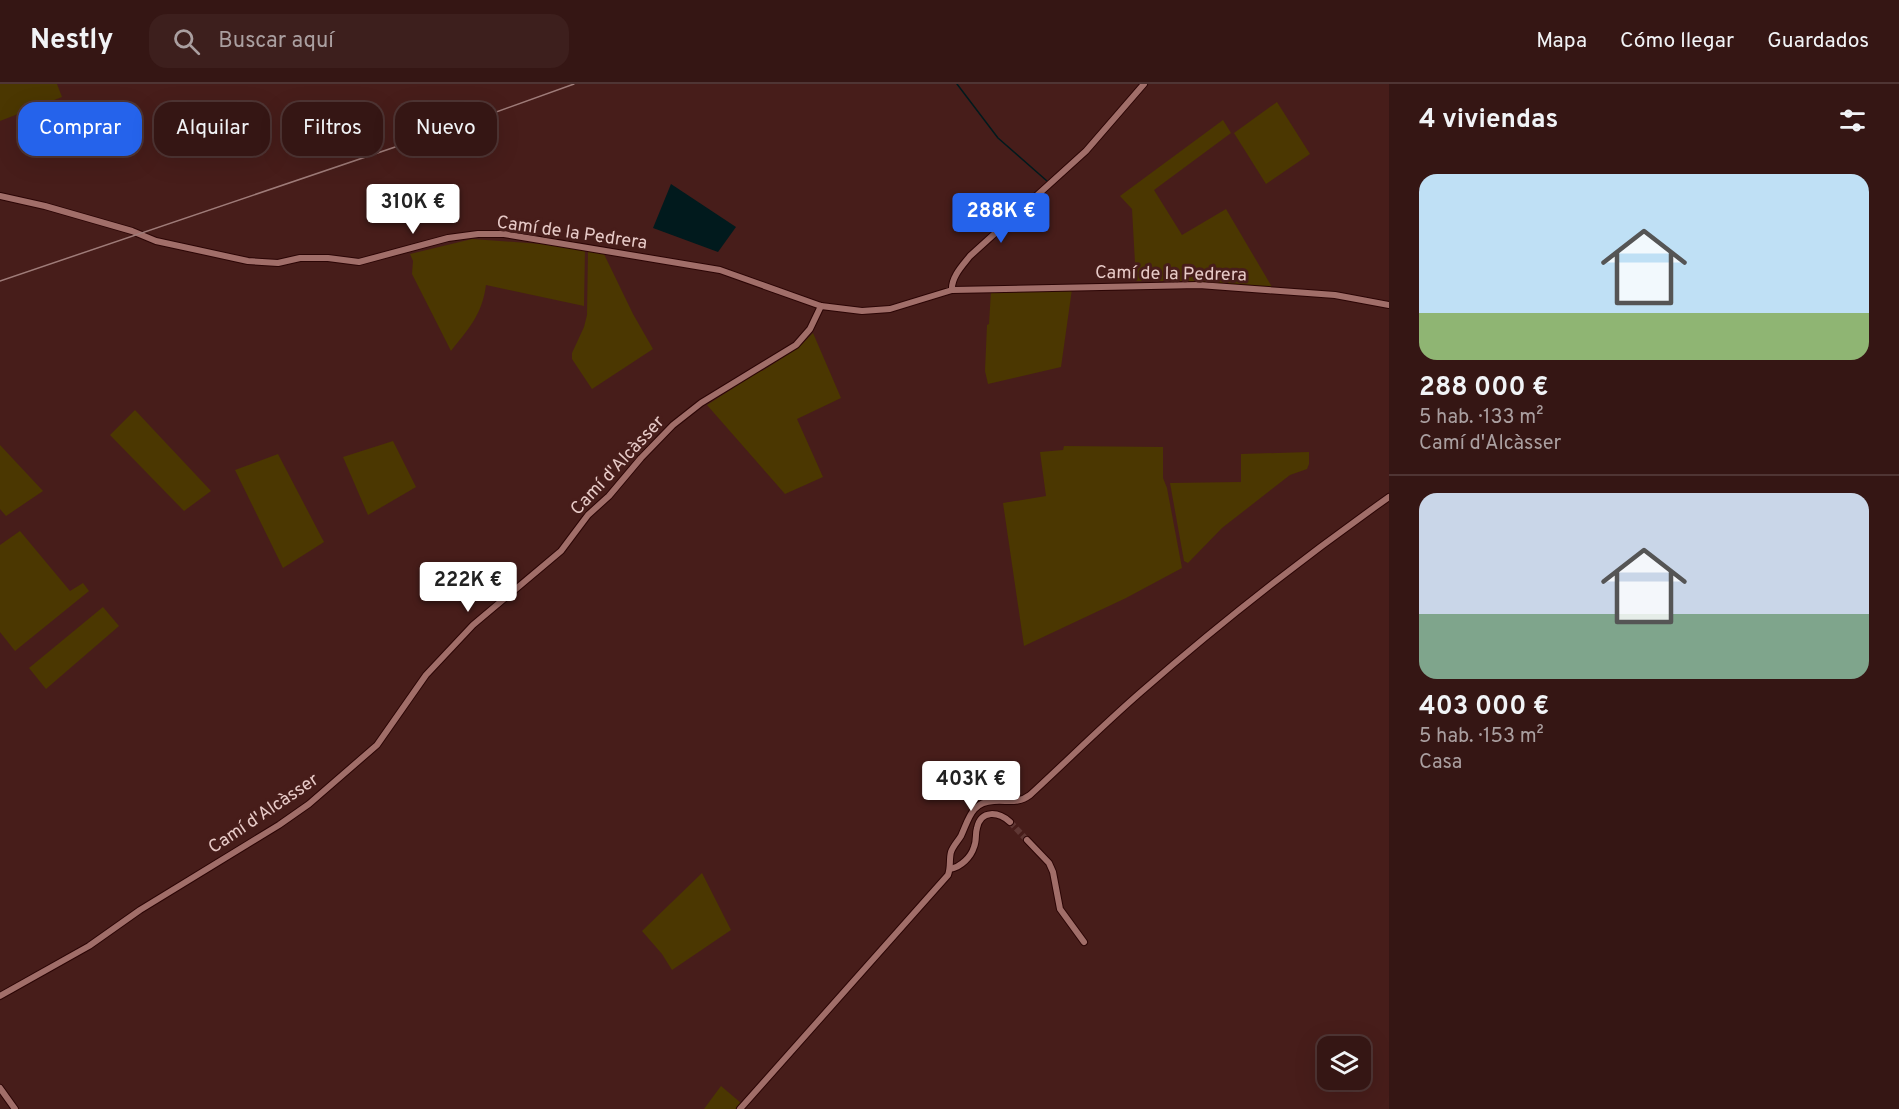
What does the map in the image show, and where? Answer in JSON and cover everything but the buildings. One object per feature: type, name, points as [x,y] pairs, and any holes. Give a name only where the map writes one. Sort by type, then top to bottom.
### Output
[{"type":"street","points":[[821,306],[876,311],[952,290],[951,285],[957,273],[970,256],[1086,152],[1144,84]]},
{"type":"street","name":"Camí de la Pedrera","points":[[0,196],[45,206],[132,231],[156,241],[248,261],[278,263],[300,258],[328,258],[359,262],[448,238],[478,234],[504,234],[720,270],[821,306]]},
{"type":"street","name":"Camí de la Pedrera","points":[[952,290],[1199,285],[1335,295],[1389,305]]},
{"type":"street","name":"Camí d'Alcàsser","points":[[0,996],[89,945],[140,910],[294,814],[373,749],[426,675],[473,625],[561,551],[588,515],[609,496],[673,425],[701,403],[796,345],[810,329],[821,306]]},
{"type":"street","points":[[740,1109],[944,880],[950,869],[951,854],[962,835],[968,817],[976,806],[994,801],[1015,802],[1030,795],[1103,725],[1179,660],[1287,572],[1389,497]]},
{"type":"street","points":[[950,869],[961,864],[974,848],[977,825],[981,819],[989,813],[994,813],[1010,822]]},
{"type":"street","points":[[1028,840],[1049,863],[1060,909],[1084,942]]},
{"type":"street","points":[[0,1088],[15,1109]]},
{"type":"shaded area","points":[[0,84],[57,84],[62,97],[49,102],[18,102],[18,114],[0,121]]},
{"type":"shaded area","points":[[1277,102],[1310,154],[1266,184],[1234,133]]},
{"type":"shaded area","points":[[1223,120],[1231,133],[1154,190],[1182,235],[1226,209],[1272,287],[1181,281],[1136,281],[1132,209],[1120,196]]},
{"type":"shaded area","points":[[472,239],[585,249],[584,306],[486,285],[478,313],[451,351],[412,274],[413,261],[410,254]]},
{"type":"shaded area","points":[[588,250],[603,252],[653,349],[592,389],[572,359],[572,353],[587,315]]},
{"type":"shaded area","points":[[1072,289],[1061,367],[988,384],[985,371],[991,291]]},
{"type":"shaded area","points":[[813,333],[841,398],[797,419],[823,477],[785,494],[707,405],[798,348]]},
{"type":"shaded area","points":[[135,410],[211,491],[184,511],[110,435]]},
{"type":"shaded area","points":[[393,441],[416,487],[368,515],[343,457]]},
{"type":"shaded area","points":[[0,445],[43,491],[6,516],[0,509]]},
{"type":"shaded area","points":[[1064,446],[1163,447],[1163,478],[1167,488],[1182,568],[1126,598],[1024,646],[1003,503],[1046,496],[1040,452],[1063,450]]},
{"type":"shaded area","points":[[1309,452],[1307,469],[1290,475],[1222,528],[1188,563],[1184,561],[1170,483],[1241,482],[1241,454]]},
{"type":"shaded area","points":[[278,454],[324,542],[283,568],[235,470]]},
{"type":"shaded area","points":[[20,531],[70,591],[83,583],[89,591],[15,651],[0,632],[0,545]]},
{"type":"shaded area","points":[[103,607],[119,626],[46,689],[29,668]]},
{"type":"shaded area","points":[[702,873],[731,930],[672,970],[662,954],[642,931]]},
{"type":"shaded area","points":[[721,1086],[741,1103],[736,1109],[704,1109]]},
{"type":"water","points":[[671,184],[736,227],[718,252],[653,228]]},
{"type":"waterway","points":[[957,84],[998,138],[1047,181]]},
{"type":"tunnel","points":[[1010,822],[1027,840]]},
{"type":"railway","points":[[0,281],[463,124],[574,84]]}]
